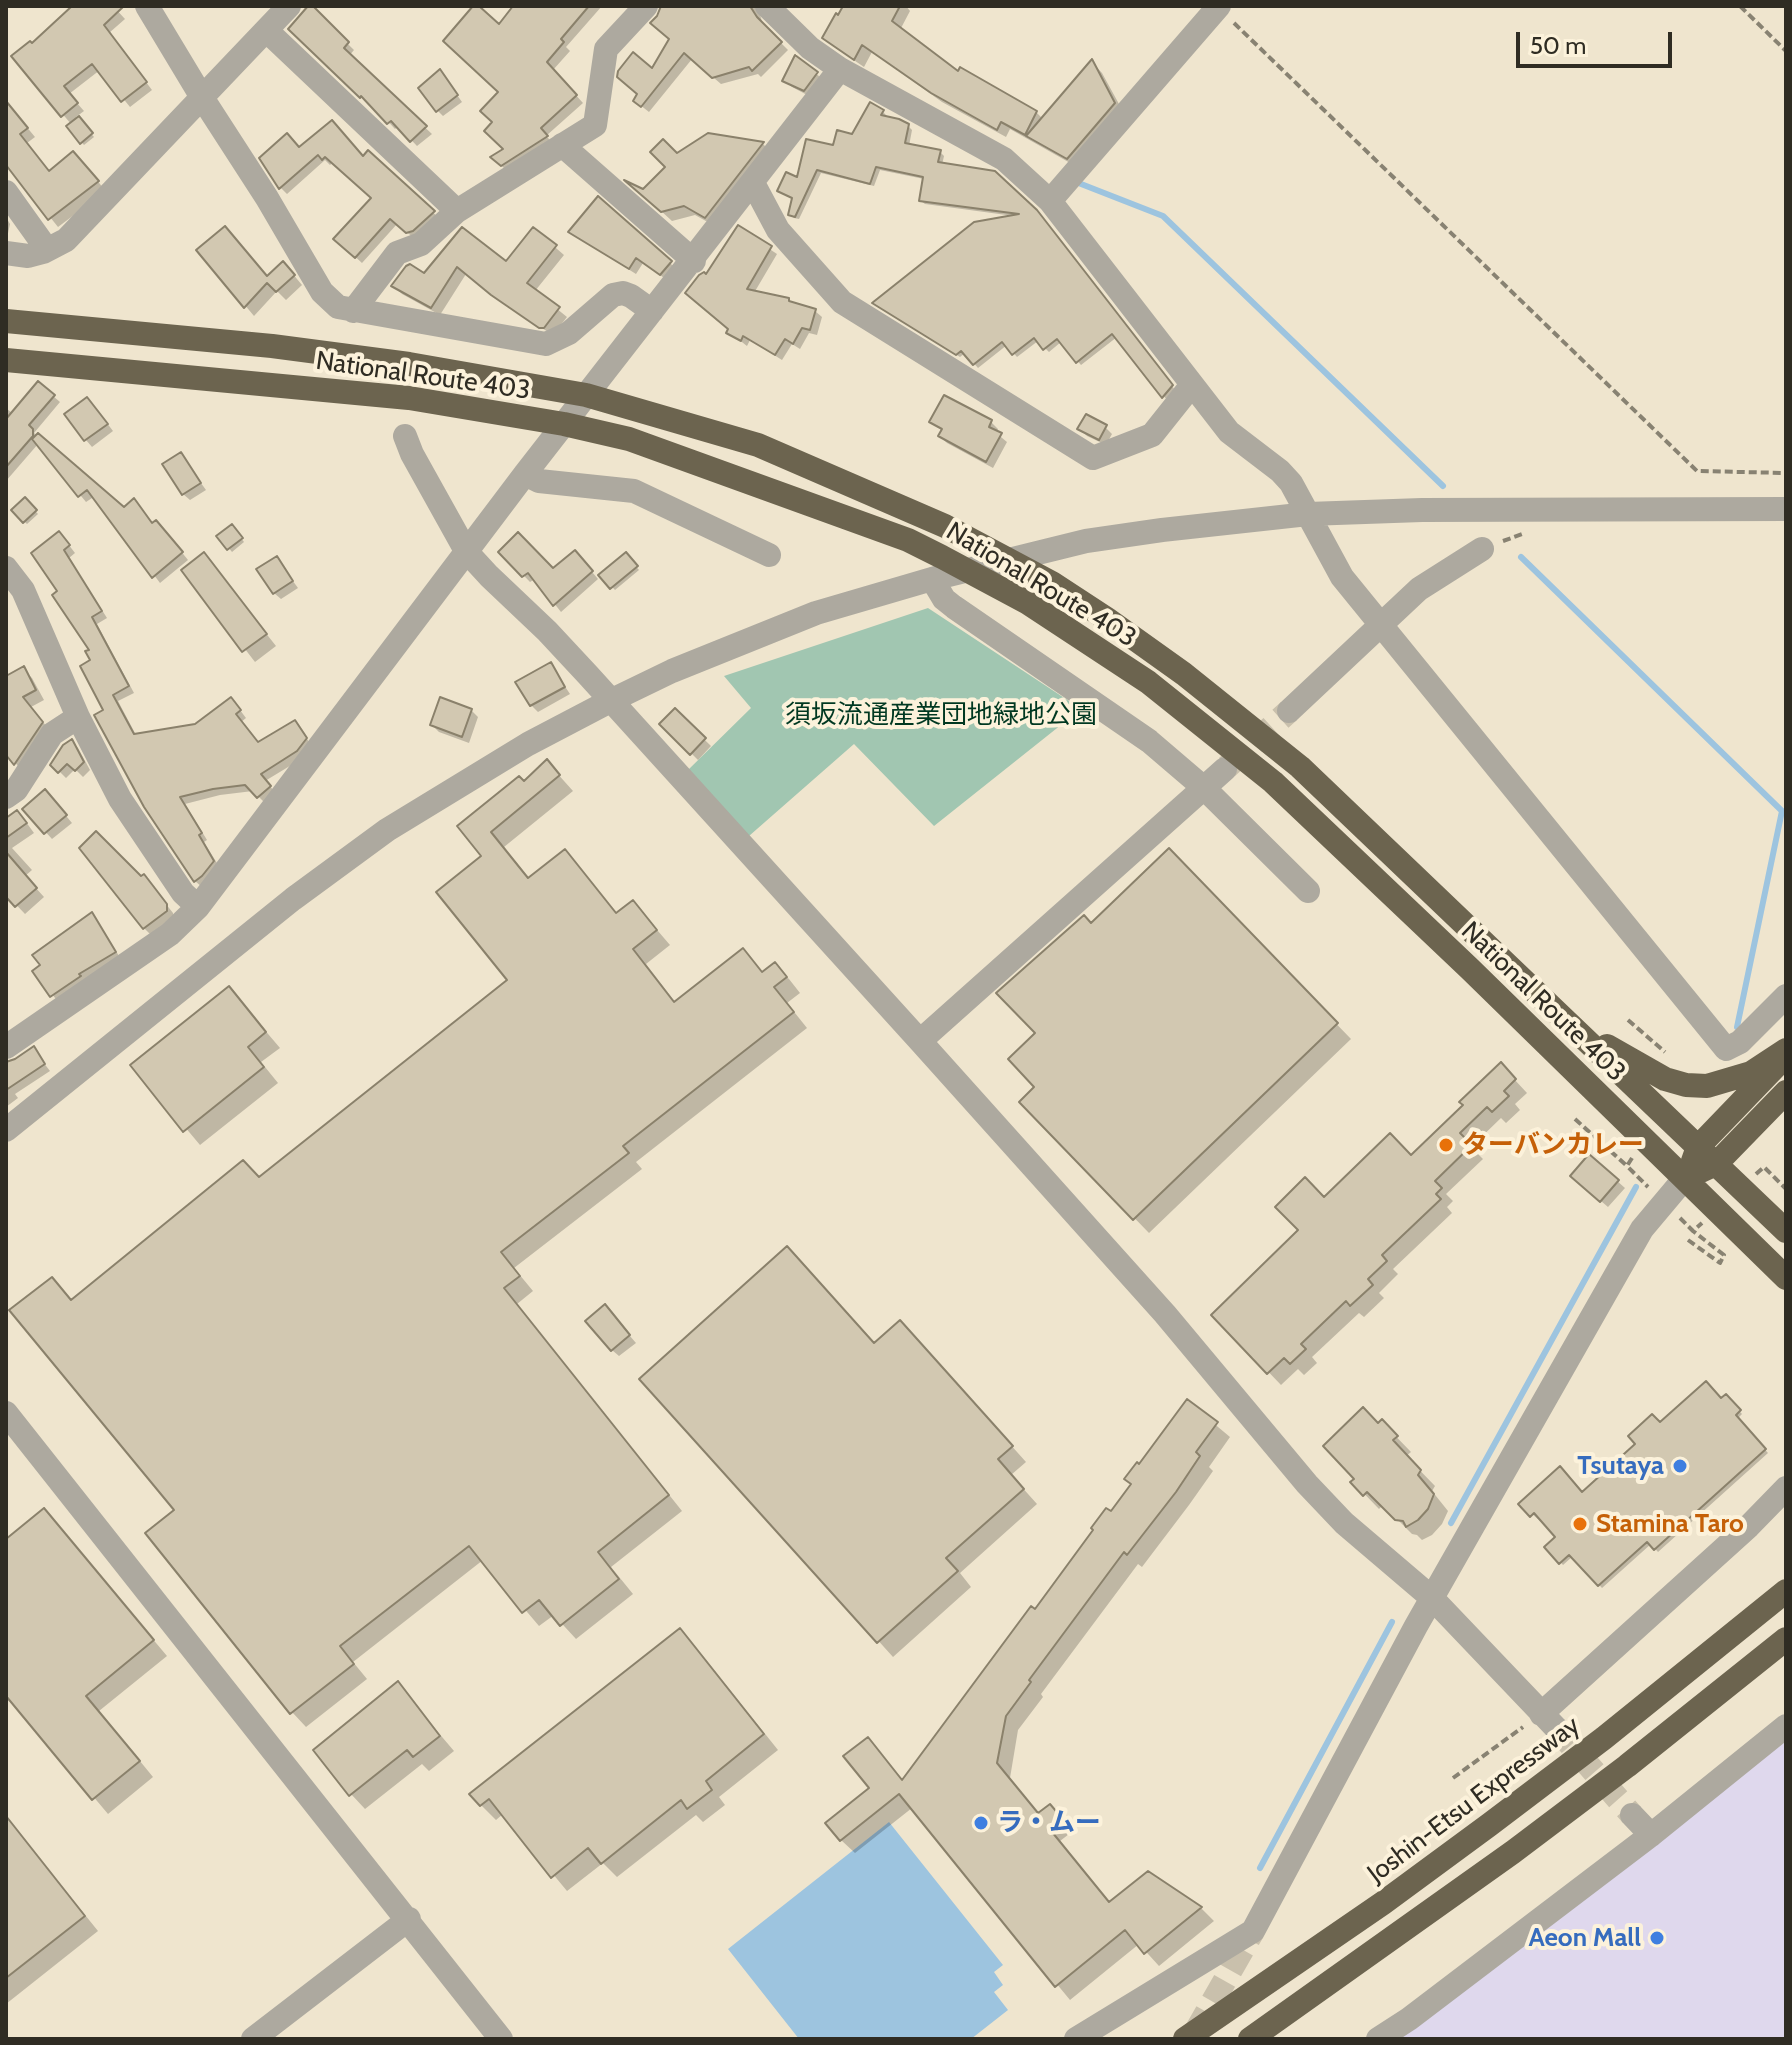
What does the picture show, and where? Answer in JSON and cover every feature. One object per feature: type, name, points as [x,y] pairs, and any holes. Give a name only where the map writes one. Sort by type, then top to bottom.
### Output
[{"type":"highway","name":"National Route 403","points":[[6,321],[272,346],[424,366],[586,395],[758,445],[945,526],[1052,583],[1107,619],[1184,674],[1300,767],[1786,1231]]},
{"type":"highway","name":"National Route 403","points":[[6,360],[409,398],[564,424],[629,439],[908,540],[1028,603],[1148,682],[1273,782],[1470,969],[1786,1278]]},
{"type":"highway","points":[[1552,1008],[1647,1071],[1686,1085],[1707,1086],[1728,1082],[1751,1073],[1786,1052]]},
{"type":"highway","points":[[1707,1156],[1786,1052]]},
{"type":"highway","points":[[1684,1179],[1707,1156],[1786,1092]]},
{"type":"highway","name":"Joshin-Etsu Expressway","points":[[1185,2039],[1383,1903],[1489,1825],[1604,1738],[1786,1591]]},
{"type":"highway","points":[[1250,2039],[1513,1852],[1786,1639]]},
{"type":"street","points":[[147,6],[322,292],[338,307],[546,344],[569,333],[613,295],[623,293],[631,296],[652,311]]},
{"type":"street","points":[[6,253],[28,256],[66,240],[289,6]]},
{"type":"street","points":[[353,311],[397,253],[421,244],[457,211],[595,125],[606,49],[646,6]]},
{"type":"street","points":[[767,6],[810,48],[840,69],[1004,159],[1050,201],[1229,432],[1291,483],[1342,577],[1726,1049],[1740,1042],[1786,996]]},
{"type":"street","points":[[1050,201],[1218,7]]},
{"type":"street","points":[[267,31],[457,211]]},
{"type":"street","points":[[6,1047],[170,934],[198,907],[466,551],[840,69]]},
{"type":"street","points":[[562,145],[694,261]]},
{"type":"street","points":[[753,183],[778,230],[842,302],[1093,458],[1152,435],[1191,386]]},
{"type":"street","points":[[6,192],[41,241],[43,252]]},
{"type":"street","points":[[405,436],[466,551],[547,631],[920,1041],[1165,1314],[1307,1484],[1344,1523],[1432,1598],[1548,1721],[1786,1488]]},
{"type":"street","points":[[525,474],[539,481],[634,491],[769,555]]},
{"type":"street","points":[[6,1130],[293,899],[387,830],[528,744],[610,701],[672,671],[816,613],[932,579],[1086,541],[1308,514],[1422,510],[1786,509]]},
{"type":"street","points":[[1289,711],[1419,589],[1482,549]]},
{"type":"street","points":[[6,568],[23,590],[78,717],[120,799],[183,893],[198,907]]},
{"type":"street","points":[[932,579],[944,599],[954,607],[1149,741],[1204,788],[1308,891]]},
{"type":"street","points":[[6,797],[16,790],[52,734],[78,717]]},
{"type":"street","points":[[920,1041],[1225,769]]},
{"type":"street","points":[[1076,2039],[1253,1931],[1432,1598],[1642,1229],[1684,1179]]},
{"type":"street","points":[[6,1413],[501,2039]]},
{"type":"street","points":[[1378,2039],[1409,2019],[1651,1835],[1786,1726]]},
{"type":"street","points":[[1632,1815],[1651,1835]]},
{"type":"street","points":[[253,2039],[409,1919]]},
{"type":"path","points":[[1740,6],[1786,51]]},
{"type":"path","points":[[1218,7],[1697,471],[1786,473]]},
{"type":"path","points":[[1628,1020],[1673,1059]]},
{"type":"path","points":[[1575,1119],[1627,1166]]},
{"type":"path","points":[[1764,1167],[1786,1189]]},
{"type":"path","points":[[1688,1240],[1720,1263],[1724,1255],[1693,1231]]},
{"type":"path","points":[[1453,1778],[1548,1721]]},
{"type":"shaded area","name":"Aeon Mall","points":[[1786,1741],[1786,2039],[1391,2039]]},
{"type":"green space","name":"須坂流通産業団地緑地公園","points":[[928,608],[1081,709],[934,826],[854,744],[749,836],[688,770],[751,708],[724,676]]},
{"type":"water","points":[[889,1822],[1003,1965],[994,1972],[1003,1985],[994,1992],[1008,2010],[971,2039],[799,2039],[728,1949]]},
{"type":"building","points":[[72,6],[124,6],[104,25],[147,82],[121,102],[92,64],[64,86],[78,103],[61,117],[11,56],[30,41],[32,43]]},
{"type":"building","points":[[308,6],[313,6],[349,42],[344,48],[427,126],[410,142],[391,121],[387,124],[288,29]]},
{"type":"building","points":[[473,6],[479,6],[499,24],[513,6],[589,6],[561,39],[564,42],[547,62],[577,95],[541,128],[548,136],[501,166],[490,157],[503,149],[484,131],[492,122],[480,111],[498,92],[443,41]]},
{"type":"building","points":[[661,6],[750,6],[782,42],[752,71],[749,67],[712,78],[684,53],[641,107],[633,101],[637,94],[617,77],[618,71],[633,52],[652,68],[669,39],[650,23]]},
{"type":"building","points":[[843,6],[900,6],[892,21],[958,71],[960,67],[1037,111],[1025,135],[1001,122],[997,130],[931,93],[862,45],[854,60],[822,38]]},
{"type":"building","points":[[795,55],[818,72],[804,91],[782,81]]},
{"type":"building","points":[[1092,59],[1115,103],[1067,159],[1026,136]]},
{"type":"building","points":[[440,69],[458,95],[436,112],[418,88]]},
{"type":"building","points":[[6,101],[28,128],[20,134],[49,171],[73,151],[99,181],[48,220],[6,165]]},
{"type":"building","points":[[870,102],[884,110],[881,115],[909,124],[905,143],[941,150],[938,162],[995,171],[1037,210],[1173,385],[1162,398],[1112,334],[1076,363],[1057,339],[1043,350],[1034,338],[1012,355],[1002,342],[973,365],[961,351],[956,355],[872,303],[974,222],[1019,214],[919,201],[923,177],[876,167],[870,184],[817,170],[795,217],[788,215],[792,198],[777,191],[786,172],[797,177],[806,139],[833,145],[837,130],[852,134]]},
{"type":"building","points":[[79,116],[93,133],[80,144],[66,126]]},
{"type":"building","points":[[332,120],[363,156],[368,150],[435,211],[413,231],[406,233],[390,219],[355,258],[333,239],[371,198],[325,157],[322,160],[318,155],[279,189],[259,158],[287,133],[299,147]]},
{"type":"building","points":[[708,133],[764,142],[705,218],[684,206],[661,212],[624,180],[643,189],[665,167],[650,152],[663,139],[677,153]]},
{"type":"building","points":[[598,196],[672,261],[660,275],[636,258],[629,269],[568,232]]},
{"type":"building","points":[[738,225],[772,246],[747,289],[789,298],[789,301],[816,309],[810,330],[802,328],[793,344],[785,339],[775,355],[743,336],[741,341],[726,333],[728,329],[685,293],[699,275],[706,274]]},
{"type":"building","points":[[225,226],[267,276],[283,261],[295,275],[276,292],[267,283],[244,308],[196,250]]},
{"type":"building","points":[[462,227],[506,261],[533,227],[557,245],[527,283],[560,307],[544,328],[539,328],[491,295],[457,267],[431,308],[391,286],[410,264],[424,273]]},
{"type":"building","points":[[38,381],[55,395],[29,425],[33,436],[6,467],[6,419]]},
{"type":"building","points":[[944,395],[992,420],[989,427],[1002,433],[986,462],[938,436],[942,429],[929,422]]},
{"type":"building","points":[[87,397],[108,424],[84,441],[64,414]]},
{"type":"building","points":[[1086,414],[1107,425],[1099,440],[1077,429]]},
{"type":"building","points":[[38,433],[124,507],[134,498],[152,523],[156,520],[183,552],[152,578],[87,490],[78,497],[32,439]]},
{"type":"building","points":[[181,452],[201,483],[182,495],[162,464]]},
{"type":"building","points":[[25,497],[37,510],[23,523],[11,510]]},
{"type":"building","points":[[232,524],[243,538],[227,550],[216,536]]},
{"type":"building","points":[[59,531],[70,545],[64,550],[102,611],[92,617],[129,686],[113,695],[134,734],[195,724],[231,697],[241,710],[236,714],[258,742],[295,720],[307,738],[297,751],[261,774],[271,786],[257,798],[245,785],[180,797],[202,833],[199,835],[214,861],[194,882],[144,807],[94,715],[103,710],[80,666],[90,660],[85,651],[89,650],[52,595],[57,591],[31,553]]},
{"type":"building","points":[[518,532],[553,568],[575,550],[593,571],[553,606],[528,573],[522,577],[498,552]]},
{"type":"building","points":[[204,552],[267,634],[242,652],[181,570]]},
{"type":"building","points":[[626,552],[638,566],[610,589],[598,575]]},
{"type":"building","points":[[277,556],[293,581],[273,594],[256,569]]},
{"type":"building","points":[[551,662],[565,687],[530,706],[515,682]]},
{"type":"building","points":[[24,666],[36,690],[23,697],[43,722],[14,765],[6,755],[6,676]]},
{"type":"building","points":[[440,697],[472,709],[462,737],[430,725]]},
{"type":"building","points":[[675,708],[706,738],[690,755],[659,724]]},
{"type":"building","points":[[72,739],[84,762],[75,771],[67,764],[58,773],[50,765],[63,745]]},
{"type":"building","points":[[547,759],[560,775],[491,832],[528,878],[565,849],[616,913],[633,900],[657,930],[633,949],[674,1002],[743,948],[762,972],[775,962],[787,977],[774,987],[794,1012],[623,1146],[629,1153],[501,1252],[520,1276],[504,1288],[669,1495],[598,1552],[619,1579],[560,1626],[539,1600],[522,1613],[469,1546],[340,1646],[354,1664],[290,1714],[145,1533],[174,1510],[9,1310],[52,1277],[71,1300],[243,1160],[259,1177],[507,980],[436,892],[481,856],[457,826],[519,776],[524,781]]},
{"type":"building","points":[[45,789],[67,815],[44,834],[22,809]]},
{"type":"building","points":[[17,810],[27,823],[6,838],[6,818]]},
{"type":"building","points":[[96,831],[141,876],[144,874],[167,904],[167,911],[143,929],[79,848]]},
{"type":"building","points":[[1169,848],[1338,1023],[1133,1220],[1019,1102],[1034,1087],[1008,1059],[1035,1033],[996,993],[1084,915],[1091,923]]},
{"type":"building","points":[[6,852],[37,888],[15,907],[6,897]]},
{"type":"building","points":[[92,912],[116,952],[79,974],[81,976],[50,997],[32,971],[40,965],[32,955]]},
{"type":"building","points":[[229,986],[266,1032],[248,1047],[264,1067],[183,1132],[130,1065]]},
{"type":"building","points":[[34,1046],[45,1064],[6,1090],[6,1062]]},
{"type":"building","points":[[1501,1062],[1516,1079],[1504,1091],[1509,1096],[1492,1112],[1487,1107],[1460,1133],[1472,1145],[1435,1181],[1442,1188],[1436,1194],[1441,1199],[1382,1255],[1387,1261],[1368,1279],[1373,1285],[1350,1306],[1346,1301],[1301,1344],[1306,1349],[1290,1364],[1284,1358],[1267,1374],[1211,1315],[1298,1230],[1275,1207],[1305,1177],[1324,1197],[1390,1133],[1411,1155],[1463,1105],[1459,1102]]},
{"type":"building","points":[[1589,1154],[1619,1180],[1600,1202],[1570,1176]]},
{"type":"building","points":[[787,1246],[874,1343],[900,1320],[1013,1446],[998,1459],[1024,1489],[946,1558],[958,1571],[877,1643],[639,1379]]},
{"type":"building","points":[[605,1304],[630,1335],[611,1351],[585,1321]]},
{"type":"building","name":"Tsutaya","points":[[1706,1381],[1721,1398],[1726,1394],[1741,1410],[1736,1415],[1766,1449],[1654,1550],[1647,1542],[1598,1586],[1569,1555],[1559,1564],[1544,1547],[1555,1537],[1534,1513],[1530,1517],[1518,1504],[1560,1466],[1582,1492],[1635,1444],[1628,1436],[1652,1414],[1660,1422]]},
{"type":"building","points":[[1187,1399],[1218,1422],[1196,1452],[1200,1456],[1176,1492],[1127,1555],[1124,1552],[1029,1680],[1031,1682],[1006,1716],[997,1763],[1038,1813],[1050,1804],[1061,1817],[1048,1827],[1109,1902],[1148,1871],[1202,1907],[1144,1954],[1125,1930],[1055,1987],[899,1794],[840,1841],[825,1823],[869,1788],[843,1756],[868,1737],[902,1780],[1031,1606],[1035,1609],[1106,1508],[1111,1511],[1131,1484],[1124,1479],[1137,1462],[1139,1464]]},
{"type":"building","points":[[1363,1407],[1378,1423],[1382,1419],[1398,1436],[1393,1440],[1421,1470],[1418,1475],[1434,1494],[1428,1509],[1406,1527],[1403,1521],[1395,1520],[1367,1492],[1363,1496],[1350,1482],[1354,1479],[1323,1446]]},
{"type":"building","points":[[44,1508],[154,1640],[86,1696],[140,1761],[92,1800],[6,1696],[6,1539]]},
{"type":"building","points":[[680,1628],[764,1734],[706,1781],[712,1790],[687,1809],[681,1800],[601,1864],[588,1848],[551,1878],[489,1799],[480,1806],[469,1794]]},
{"type":"building","points":[[398,1681],[440,1736],[413,1757],[407,1750],[349,1796],[313,1750]]},
{"type":"building","points":[[6,1816],[85,1916],[6,1978]]},
{"type":"waterway","points":[[1076,182],[1163,216],[1443,486]]},
{"type":"waterway","points":[[1521,557],[1782,811],[1737,1027]]},
{"type":"waterway","points":[[1451,1523],[1636,1187]]},
{"type":"waterway","points":[[1260,1868],[1392,1622]]},
{"type":"tunnel","points":[[1227,767],[1289,711]]},
{"type":"tunnel","points":[[1555,1727],[1632,1815]]},
{"type":"tunnel","points":[[1195,2033],[1253,1931]]},
{"type":"place","name":"ターバンカレー","points":[[1446,1145]]},
{"type":"place","name":"Tsutaya","points":[[1680,1466]]},
{"type":"place","name":"Stamina Taro","points":[[1580,1524]]},
{"type":"place","name":"ラ・ムー","points":[[981,1823]]},
{"type":"place","name":"Aeon Mall","points":[[1657,1938]]}]
